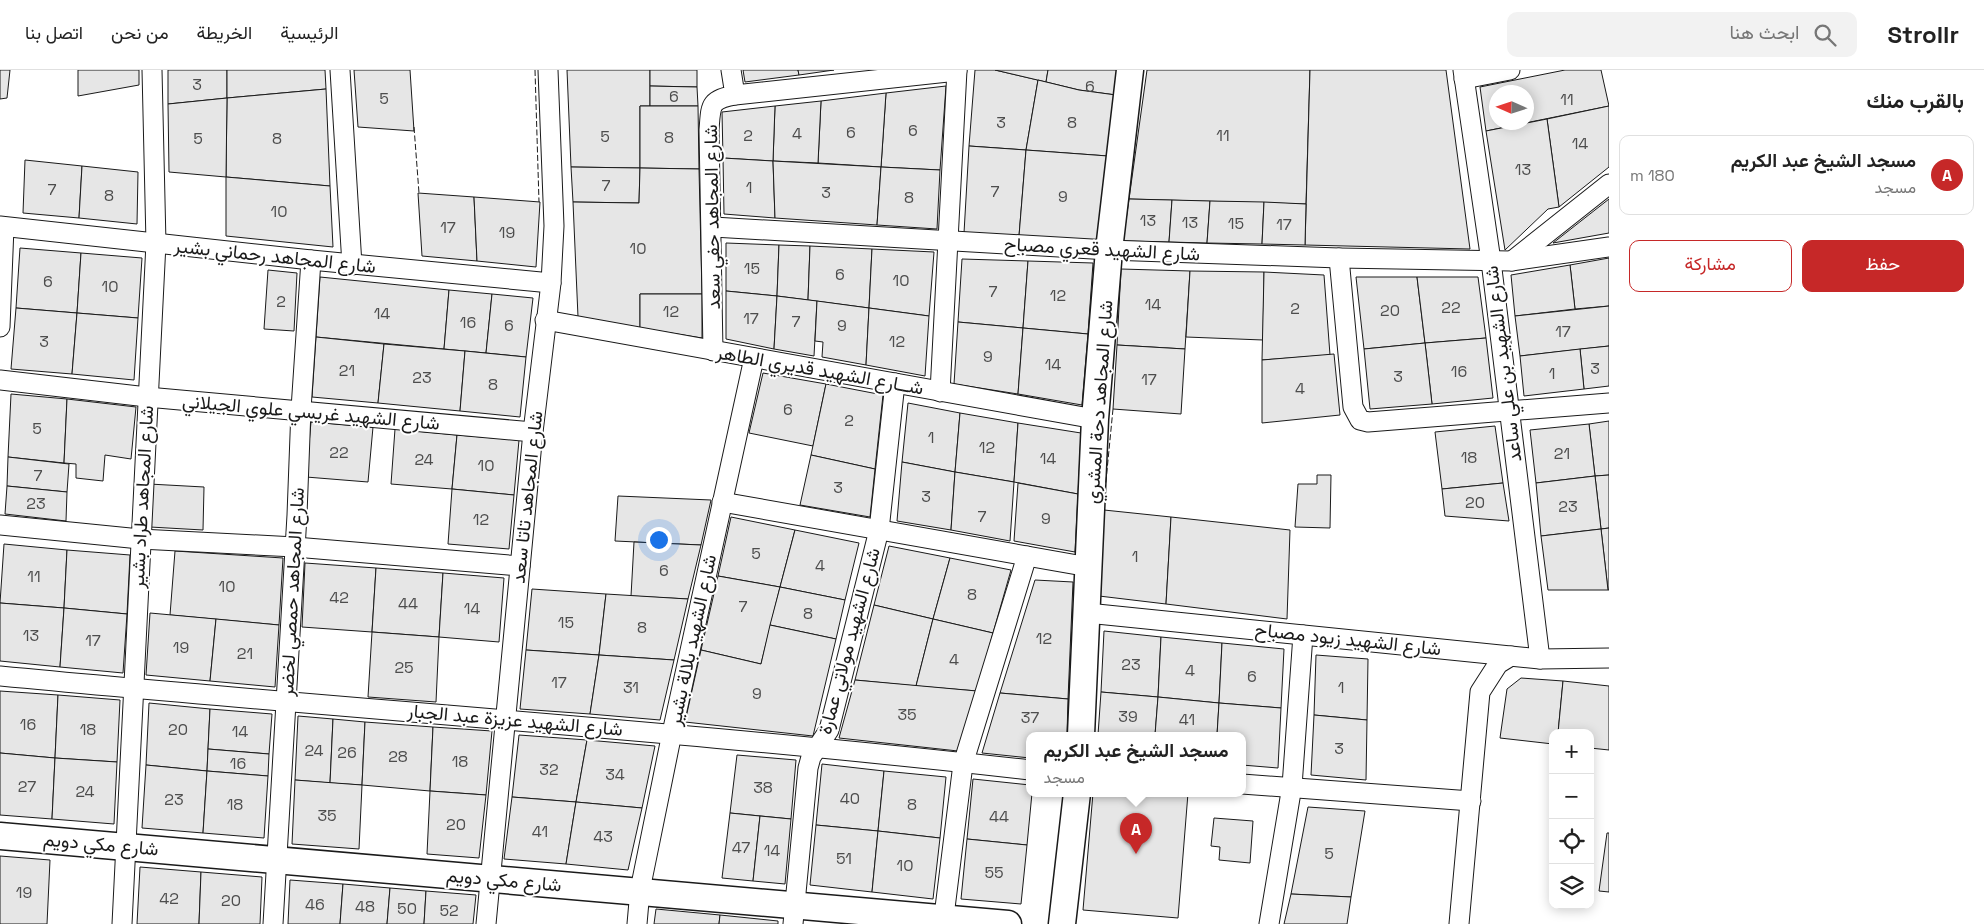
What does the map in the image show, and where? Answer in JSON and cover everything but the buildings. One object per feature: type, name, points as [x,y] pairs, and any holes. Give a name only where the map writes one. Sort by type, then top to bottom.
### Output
[{"type":"street","name":"شارع المجاهد طراد بشير","points":[[122,924],[156,243],[152,70]]},
{"type":"street","points":[[340,70],[352,265]]},
{"type":"street","name":"شارع المجاهد تاتا سعد","points":[[486,924],[533,432],[545,320],[551,283],[554,226],[548,70]]},
{"type":"street","points":[[731,70],[735,95],[870,75],[957,70],[946,241],[940,392]]},
{"type":"street","name":"شارع المجاهد دحة المشري","points":[[1080,732],[1096,419],[1109,250],[1130,70]]},
{"type":"street","points":[[1464,75],[1510,70]]},
{"type":"street","name":"شارع الشهيد بن علي ساعد","points":[[1464,75],[1491,261],[1540,659]]},
{"type":"street","name":"شارع المجاهد حفي سعد","points":[[713,350],[713,227],[710,114],[714,101],[718,98],[735,95]]},
{"type":"street","points":[[1511,261],[1609,184]]},
{"type":"street","name":"شارع المجاهد رحماني بشير","points":[[2,226],[352,265],[551,283]]},
{"type":"street","points":[[0,328],[2,226]]},
{"type":"street","name":"شارع الشهيد قعري مصباح","points":[[713,227],[1109,250],[1339,258],[1511,261],[1609,247]]},
{"type":"street","points":[[1339,258],[1353,408],[1360,420],[1368,422],[1609,403]]},
{"type":"street","name":"شارع المجاهد حمصي لخضر","points":[[273,924],[295,547],[300,409],[311,260]]},
{"type":"street","name":"شــارع الشهيد قديري الطاهر","points":[[545,320],[1096,419]]},
{"type":"street","name":"شارع الشهيد بلالة بشير","points":[[637,924],[640,890],[672,733],[754,358]]},
{"type":"street","name":"شارع الشهيد غريسي علوي الجيلاني","points":[[0,380],[147,397],[300,409],[533,432]]},
{"type":"street","name":"شارع الشهيد مولاتي عمارة","points":[[794,914],[808,768],[816,748],[823,742],[829,730],[879,530],[895,383]]},
{"type":"street","points":[[722,502],[1089,567]]},
{"type":"street","points":[[0,525],[140,539],[295,547],[520,566]]},
{"type":"street","points":[[943,921],[963,764],[1027,556]]},
{"type":"street","name":"شارع الشهيد زيود مصباح","points":[[1087,612],[1540,659],[1609,658]]},
{"type":"street","points":[[1269,924],[1292,786],[1303,635]]},
{"type":"street","points":[[1458,924],[1480,692],[1495,668],[1511,656]]},
{"type":"street","name":"شارع الشهيد عزيزة عبد الجبار","points":[[0,676],[286,702],[672,733],[1026,770]]},
{"type":"street","points":[[1246,784],[1292,786],[1471,801]]},
{"type":"street","points":[[1062,924],[1077,797]]},
{"type":"street","name":"شارع مكي دويم","points":[[0,836],[490,879],[640,890],[794,914],[1008,924]]},
{"type":"fence","points":[[535,70],[539,202]]},
{"type":"fence","points":[[414,127],[419,193]]},
{"type":"fence","points":[[1105,491],[1113,409]]},
{"type":"place","name":"مسجد الشيخ عبد الكريم","points":[[1136,854]]}]
